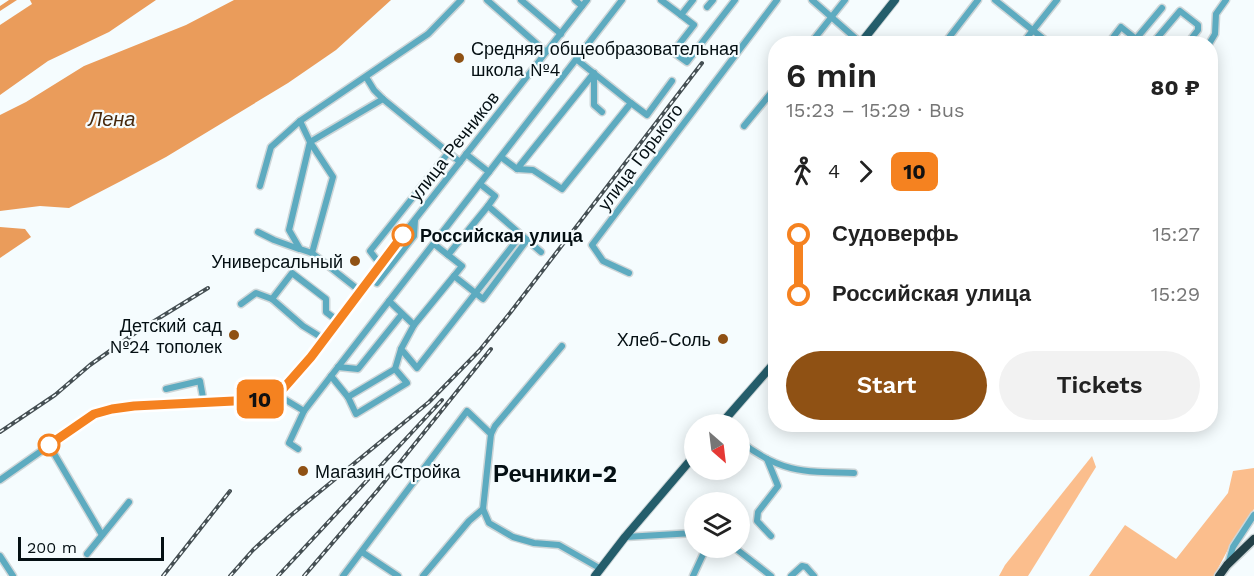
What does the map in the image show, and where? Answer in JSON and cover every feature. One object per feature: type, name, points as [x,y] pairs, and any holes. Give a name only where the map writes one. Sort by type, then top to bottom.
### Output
[{"type":"highway","points":[[1219,576],[1254,539]]},
{"type":"main road","points":[[867,36],[895,0]]},
{"type":"main road","points":[[730,414],[768,370]]},
{"type":"main road","points":[[595,576],[684,468]]},
{"type":"street","points":[[260,186],[271,147],[300,121],[428,34],[462,0]]},
{"type":"street","points":[[486,0],[546,52]]},
{"type":"street","points":[[521,0],[561,34]]},
{"type":"street","points":[[530,7],[535,0]]},
{"type":"street","points":[[575,0],[582,6]]},
{"type":"street","name":"улица Речников","points":[[276,394],[290,384],[587,0]]},
{"type":"street","points":[[298,449],[289,443],[304,411],[622,0]]},
{"type":"street","points":[[661,0],[693,25],[673,52],[687,62],[735,0]]},
{"type":"street","points":[[681,15],[693,0]]},
{"type":"street","points":[[707,7],[713,0]]},
{"type":"street","name":"улица Горького","points":[[629,273],[603,261],[592,245],[777,0]]},
{"type":"street","points":[[812,0],[853,36]]},
{"type":"street","points":[[816,36],[845,0]]},
{"type":"street","points":[[950,36],[978,0]]},
{"type":"street","points":[[995,0],[1040,36]]},
{"type":"street","points":[[1028,36],[1057,0]]},
{"type":"street","points":[[1214,36],[1216,14],[1226,0]]},
{"type":"street","points":[[1139,36],[1162,8]]},
{"type":"street","points":[[1159,36],[1180,11],[1198,25],[1198,30],[1193,36]]},
{"type":"street","points":[[1114,36],[1121,27],[1132,36]]},
{"type":"street","points":[[576,59],[647,115],[672,81]]},
{"type":"street","points":[[594,73],[594,105],[602,112]]},
{"type":"street","points":[[517,169],[594,73]]},
{"type":"street","points":[[366,77],[383,99],[460,162]]},
{"type":"street","points":[[744,126],[768,97]]},
{"type":"street","points":[[300,249],[289,230],[310,142],[383,99]]},
{"type":"street","points":[[501,157],[517,169],[533,170],[562,189],[631,103]]},
{"type":"street","points":[[300,121],[310,142],[333,177],[312,254]]},
{"type":"street","points":[[381,264],[370,251],[449,152]]},
{"type":"street","points":[[466,154],[489,172]]},
{"type":"street","points":[[448,255],[495,196],[480,184]]},
{"type":"street","points":[[488,206],[542,252]]},
{"type":"street","points":[[370,278],[377,283],[414,236],[415,220]]},
{"type":"street","points":[[258,232],[312,254],[360,291]]},
{"type":"street","points":[[401,349],[417,368],[521,235]]},
{"type":"street","points":[[454,276],[483,299],[527,240]]},
{"type":"street","points":[[348,398],[395,369],[401,349],[414,326],[462,266],[434,244]]},
{"type":"street","points":[[272,299],[292,273],[326,299],[326,312],[338,321]]},
{"type":"street","points":[[241,304],[256,294],[272,299],[303,326],[324,339]]},
{"type":"street","points":[[389,301],[414,326]]},
{"type":"street","points":[[338,367],[358,369],[402,314]]},
{"type":"street","points":[[562,345],[495,426],[491,434],[483,509],[489,523],[495,529],[534,543],[559,545],[601,569]]},
{"type":"street","points":[[331,376],[348,398],[356,414],[406,383],[395,369]]},
{"type":"street","points":[[166,389],[200,381],[204,403]]},
{"type":"street","points":[[0,480],[94,414],[112,409],[254,400],[276,394],[304,411]]},
{"type":"street","points":[[343,576],[467,411],[491,434]]},
{"type":"street","points":[[49,445],[102,535]]},
{"type":"street","points":[[750,448],[779,466],[804,471],[854,473]]},
{"type":"street","points":[[767,459],[778,486],[758,512],[757,521],[771,536]]},
{"type":"street","points":[[87,554],[129,502]]},
{"type":"street","points":[[423,576],[469,521],[483,509]]},
{"type":"street","points":[[1227,565],[1233,547],[1254,515]]},
{"type":"street","points":[[625,537],[684,534]]},
{"type":"street","points":[[362,552],[398,576]]},
{"type":"street","points":[[0,555],[13,576]]},
{"type":"street","points":[[693,576],[701,558]]},
{"type":"street","points":[[748,558],[771,576]]},
{"type":"street","points":[[791,576],[802,566],[814,576]]},
{"type":"shaded area","points":[[1092,456],[1096,467],[1028,576],[999,576],[1005,565]]},
{"type":"shaded area","points":[[1254,468],[1254,509],[1234,538],[1214,576],[1089,576],[1125,525],[1176,559],[1228,493],[1233,471]]},
{"type":"water","points":[[9,0],[156,0],[109,32],[48,61],[0,95],[0,6]]},
{"type":"water","name":"Лена","points":[[234,0],[391,0],[336,50],[288,83],[166,157],[69,208],[40,206],[0,211],[0,115],[26,102],[84,66],[186,25]]},
{"type":"water","points":[[0,227],[25,229],[31,237],[0,258]]},
{"type":"pier","points":[[17,0],[30,0],[32,4],[0,25],[0,11]]},
{"type":"railway","points":[[230,576],[253,550],[290,516],[429,402],[479,351],[702,63]]},
{"type":"railway","points":[[0,432],[55,395],[90,365],[138,331],[208,288]]},
{"type":"railway","points":[[304,576],[377,491],[491,349]]},
{"type":"railway","points":[[278,576],[442,400]]},
{"type":"railway","points":[[163,576],[230,491]]},
{"type":"bus line","name":"10","points":[[49,445],[94,414],[112,409],[254,400],[276,394],[290,384],[403,235]]},
{"type":"place","name":"Средняя общеобразовательная школа №4","points":[[459,58]]},
{"type":"place","name":"Российская улица","points":[[403,235]]},
{"type":"place","name":"Универсальный","points":[[355,261]]},
{"type":"place","name":"Детский сад №24 тополек","points":[[234,335]]},
{"type":"place","name":"Хлеб-Соль","points":[[723,339]]},
{"type":"place","name":"Магазин Стройка","points":[[303,471]]},
{"type":"district","name":"Речники-2","points":[[555,474]]}]
